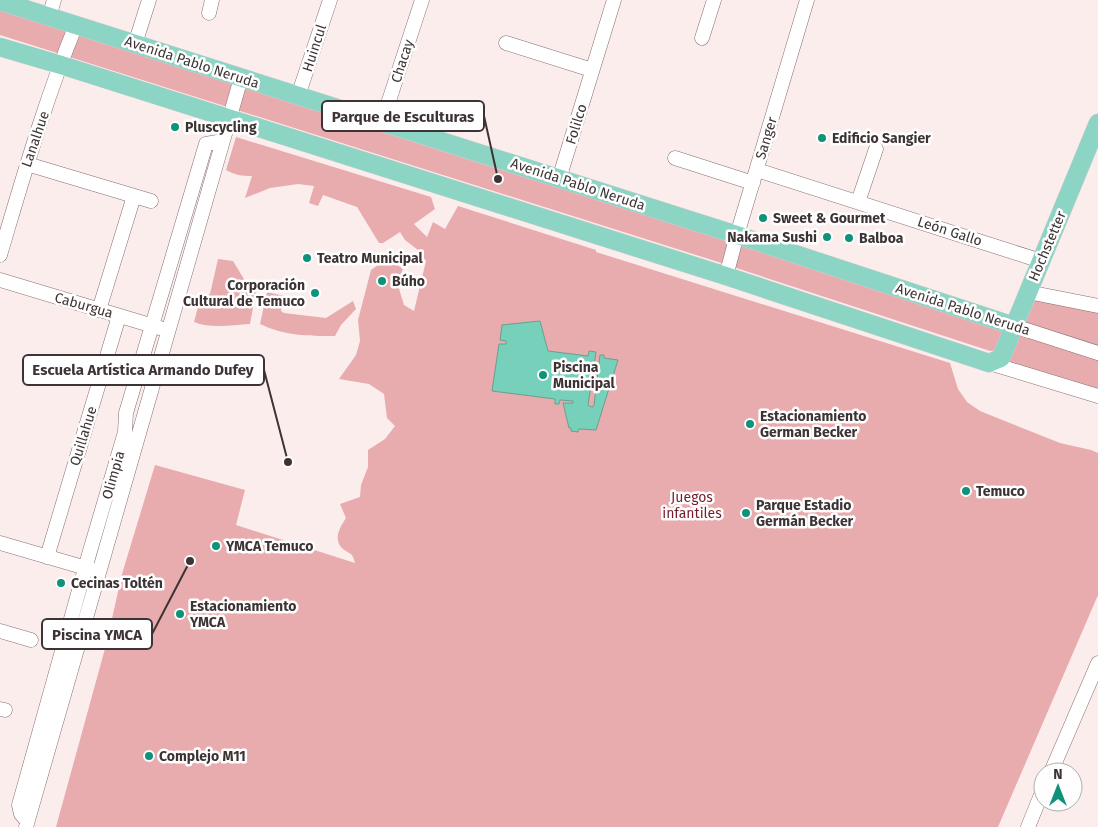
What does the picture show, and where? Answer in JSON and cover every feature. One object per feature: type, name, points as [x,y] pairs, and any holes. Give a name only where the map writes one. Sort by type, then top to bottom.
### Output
[{"type":"main road","name":"Avenida Pablo Neruda","points":[[0,1],[51,8],[76,25],[737,235],[1014,326]]},
{"type":"main road","points":[[0,47],[726,276],[989,363]]},
{"type":"main road","name":"Hochstetter","points":[[989,363],[1001,358],[1096,132]]},
{"type":"street","points":[[135,44],[149,0]]},
{"type":"street","name":"Huincul","points":[[298,96],[330,0]]},
{"type":"street","name":"Chacay","points":[[382,122],[422,0]]},
{"type":"street","name":"Folilco","points":[[559,178],[614,0]]},
{"type":"street","points":[[702,38],[714,0]]},
{"type":"street","name":"Sanger","points":[[726,276],[808,0]]},
{"type":"street","name":"Lanalhue","points":[[0,255],[27,164],[76,25]]},
{"type":"street","points":[[506,43],[592,70]]},
{"type":"street","name":"Olimpia","points":[[92,570],[168,330],[241,78]]},
{"type":"street","name":"Olimpia","points":[[26,824],[92,570],[125,432],[126,413],[206,144],[222,140]]},
{"type":"street","points":[[858,202],[876,149]]},
{"type":"street","name":"León Gallo","points":[[675,158],[858,202],[1041,261]]},
{"type":"street","points":[[27,164],[151,201]]},
{"type":"street","points":[[99,310],[134,196]]},
{"type":"street","name":"Caburgua","points":[[0,280],[168,330]]},
{"type":"street","points":[[1028,292],[1098,306]]},
{"type":"street","name":"Quillahue","points":[[47,557],[119,316]]},
{"type":"street","name":"Avenida Pablo Neruda","points":[[1014,326],[1098,353]]},
{"type":"street","points":[[989,363],[1098,396]]},
{"type":"street","points":[[0,543],[92,570]]},
{"type":"street","points":[[0,631],[32,640]]},
{"type":"street","points":[[1055,762],[1098,663]]},
{"type":"street","points":[[1028,827],[1034,812]]},
{"type":"green space","points":[[0,6],[1004,324],[1000,350],[990,351],[715,261],[0,35]]},
{"type":"green space","name":"Parque Estadio Germán Becker","points":[[236,137],[431,197],[435,209],[414,224],[427,237],[433,222],[445,229],[458,206],[596,250],[596,252],[950,363],[958,389],[967,402],[980,411],[1060,443],[1098,453],[1098,595],[998,827],[56,827],[106,645],[122,574],[155,465],[245,490],[236,525],[355,563],[352,555],[342,548],[338,541],[340,529],[346,518],[340,504],[360,497],[361,485],[368,467],[368,450],[385,439],[395,426],[387,418],[384,394],[369,384],[339,379],[356,355],[360,341],[358,320],[371,270],[388,258],[403,269],[397,282],[404,305],[414,311],[426,261],[418,250],[405,240],[400,232],[383,243],[379,243],[357,207],[323,195],[318,206],[309,203],[314,186],[298,184],[270,188],[245,198],[252,176],[238,175],[226,170]]},
{"type":"green space","points":[[218,259],[233,261],[247,284],[257,286],[250,324],[214,326],[194,322],[200,299],[210,294]]},
{"type":"green space","points":[[267,292],[284,296],[281,311],[284,313],[326,318],[353,301],[356,309],[341,325],[335,336],[287,333],[260,324]]},
{"type":"green space","points":[[1032,296],[1098,309],[1098,392],[1002,364]]},
{"type":"shaded area","name":"Piscina Municipal","points":[[540,321],[548,351],[588,356],[589,351],[596,352],[589,406],[593,407],[594,405],[600,355],[604,355],[604,358],[618,360],[596,430],[579,429],[578,432],[571,431],[563,403],[573,403],[573,401],[560,400],[559,404],[555,404],[555,399],[492,391],[499,344],[506,344],[506,341],[500,340],[502,325]]},
{"type":"place","name":"Pluscycling","points":[[175,127]]},
{"type":"place","name":"Edificio Sangier","points":[[822,138]]},
{"type":"place","name":"Parque de Esculturas","points":[[498,179]]},
{"type":"place","name":"Sweet & Gourmet","points":[[763,218]]},
{"type":"place","name":"Nakama Sushi","points":[[827,237]]},
{"type":"place","name":"Balboa","points":[[849,238]]},
{"type":"place","name":"Teatro Municipal","points":[[307,258]]},
{"type":"place","name":"Búho","points":[[382,281]]},
{"type":"place","name":"Corporación Cultural de Temuco","points":[[315,293]]},
{"type":"place","name":"Piscina Municipal","points":[[543,375]]},
{"type":"place","name":"Estacionamiento German Becker","points":[[750,424]]},
{"type":"place","name":"Escuela Artística Armando Dufey","points":[[288,462]]},
{"type":"place","name":"Temuco","points":[[966,491]]},
{"type":"place","name":"Parque Estadio Germán Becker","points":[[746,513]]},
{"type":"place","name":"YMCA Temuco","points":[[216,546]]},
{"type":"place","name":"Piscina YMCA","points":[[190,561]]},
{"type":"place","name":"Cecinas Toltén","points":[[61,583]]},
{"type":"place","name":"Estacionamiento YMCA","points":[[180,614]]},
{"type":"place","name":"Complejo M11","points":[[149,756]]},
{"type":"park label","name":"Juegos infantiles","points":[[692,506]]}]
